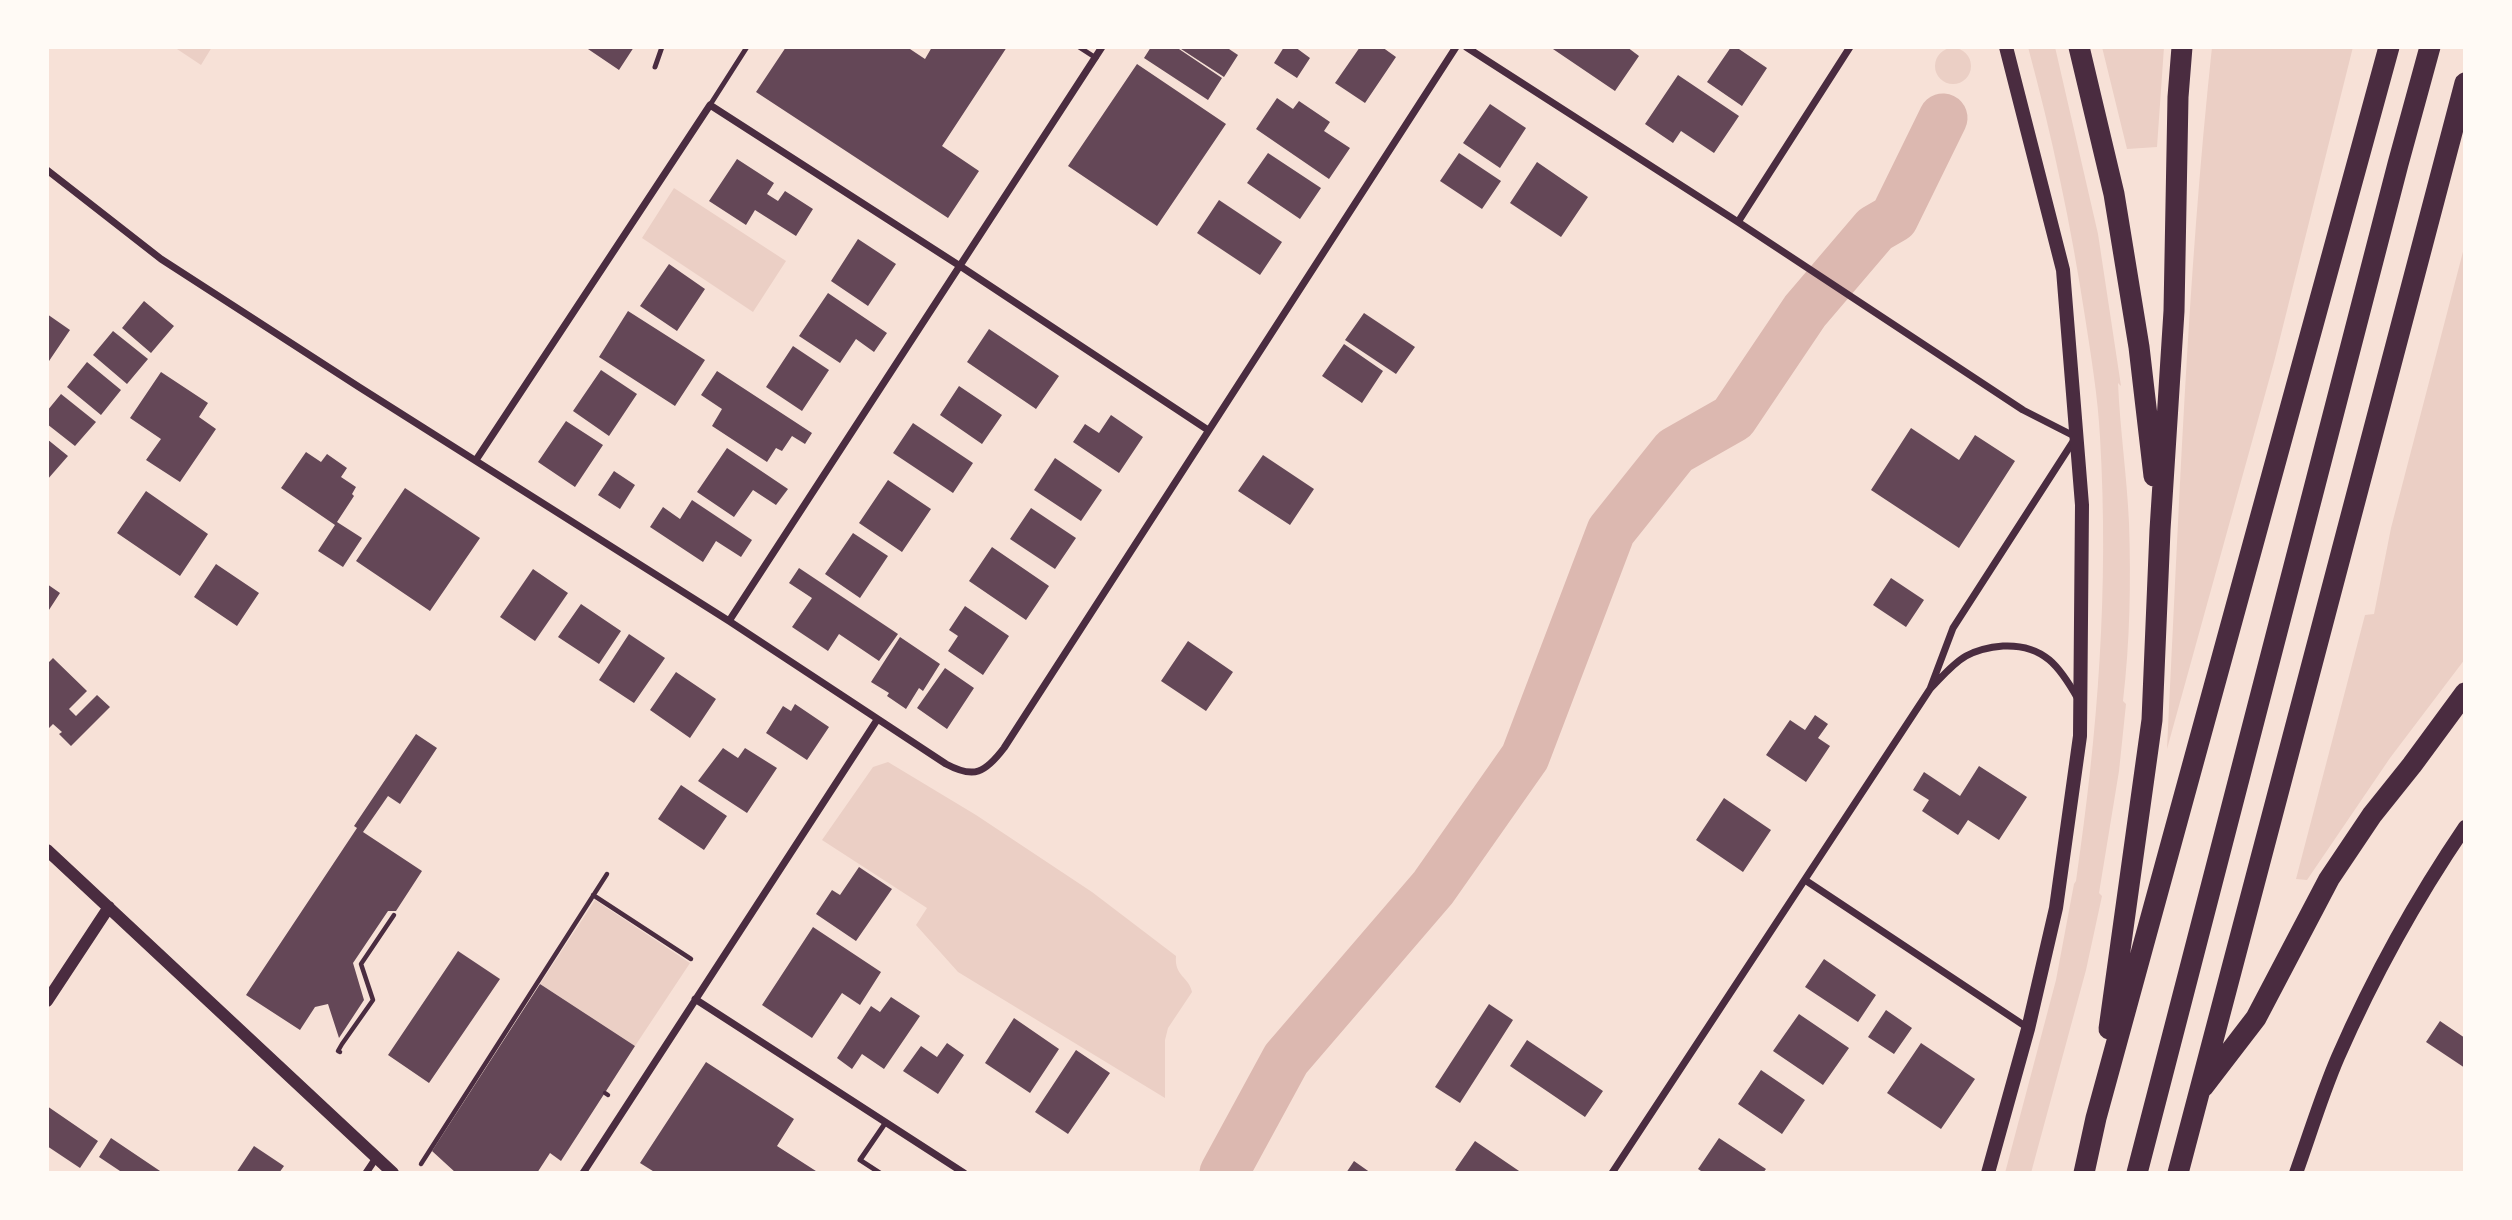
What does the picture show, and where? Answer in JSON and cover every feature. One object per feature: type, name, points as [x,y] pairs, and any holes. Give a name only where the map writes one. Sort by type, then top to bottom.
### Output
[{"type":"highway","points":[[2079,47],[2114,194],[2139,347],[2160,530]]},
{"type":"highway","points":[[2096,1118],[2152,720],[2160,530],[2174,311],[2178,97],[2182,47]]},
{"type":"highway","points":[[2084,1173],[2096,1118],[2389,47]]},
{"type":"highway","points":[[2137,1173],[2430,47]]},
{"type":"highway","points":[[2178,1173],[2465,83]]},
{"type":"highway","points":[[2197,1095],[2256,1018],[2329,879],[2372,815],[2465,693]]},
{"type":"main road","points":[[1988,1173],[2028,1028],[2056,908],[2080,736],[2082,505],[2063,271],[2006,47]]},
{"type":"main road","points":[[2296,1173],[2337,1058],[2371,987],[2406,920],[2465,827]]},
{"type":"street","points":[[729,621],[1102,47]]},
{"type":"street","points":[[47,170],[161,260],[729,621],[877,720],[960,772],[974,773],[991,764],[1003,748],[1456,47]]},
{"type":"street","points":[[1466,47],[2023,410],[2076,438],[1953,628],[1930,689]]},
{"type":"street","points":[[1738,222],[1850,47]]},
{"type":"street","points":[[476,460],[710,105],[1208,430]]},
{"type":"street","points":[[1612,1173],[1930,689],[1966,656],[1980,650],[2019,646],[2034,650],[2049,659],[2065,676],[2080,703]]},
{"type":"street","points":[[583,1173],[877,720]]},
{"type":"street","points":[[47,850],[393,1173]]},
{"type":"street","points":[[1805,880],[2028,1028]]},
{"type":"street","points":[[47,1001],[109,907]]},
{"type":"street","points":[[695,999],[964,1173]]},
{"type":"street","points":[[366,1173],[376,1158]]},
{"type":"lane","points":[[655,67],[662,47]]},
{"type":"lane","points":[[710,105],[747,47]]},
{"type":"lane","points":[[1079,47],[1096,58]]},
{"type":"lane","points":[[880,1173],[860,1160],[886,1122]]},
{"type":"path","points":[[421,1164],[607,874]]},
{"type":"path","points":[[593,895],[691,959]]},
{"type":"path","points":[[340,1052],[338,1051],[373,999],[361,964],[394,915]]},
{"type":"path","points":[[351,1019],[354,1026]]},
{"type":"shaded area","points":[[174,47],[212,47],[201,65]]},
{"type":"shaded area","points":[[2028,47],[2055,47],[2098,234],[2121,386],[2118,383],[2130,567],[2123,701],[2126,704],[2119,771],[2099,893],[2102,896],[2086,970],[2031,1173],[2005,1173],[2056,980],[2076,881],[2096,715],[2102,605],[2102,494],[2094,377],[2067,215]]},
{"type":"shaded area","points":[[2102,47],[2164,47],[2157,147],[2127,149]]},
{"type":"shaded area","points":[[2212,47],[2353,47],[2274,362],[2167,749],[2190,310]]},
{"type":"shaded area","points":[[1953,48],[1966,53],[1971,66],[1966,79],[1953,84],[1940,79],[1935,66],[1940,53]]},
{"type":"shaded area","points":[[674,188],[786,261],[753,312],[642,238]]},
{"type":"shaded area","points":[[2465,244],[2465,659],[2390,758],[2307,880],[2296,879],[2365,615],[2374,614],[2391,528]]},
{"type":"shaded area","points":[[888,762],[976,815],[1092,892],[1176,956],[1177,968],[1192,992],[1168,1028],[1165,1040],[1165,1098],[958,972],[916,925],[927,908],[822,840],[873,767]]},
{"type":"shaded area","points":[[595,900],[690,963],[635,1046],[540,984]]},
{"type":"building","points":[[585,47],[634,47],[619,70]]},
{"type":"building","points":[[786,47],[907,47],[925,59],[932,47],[1007,47],[942,146],[979,171],[948,218],[756,92]]},
{"type":"building","points":[[1151,47],[1176,47],[1222,78],[1208,100],[1144,58]]},
{"type":"building","points":[[1178,47],[1226,47],[1238,55],[1224,77]]},
{"type":"building","points":[[1284,47],[1295,47],[1310,58],[1297,78],[1274,63]]},
{"type":"building","points":[[1360,47],[1382,47],[1396,57],[1365,103],[1335,83]]},
{"type":"building","points":[[1550,47],[1627,47],[1639,56],[1615,91]]},
{"type":"building","points":[[1731,47],[1736,47],[1767,68],[1742,106],[1707,82]]},
{"type":"building","points":[[1137,64],[1226,124],[1157,226],[1068,166]]},
{"type":"building","points":[[1678,75],[1739,116],[1714,153],[1681,131],[1673,143],[1645,124]]},
{"type":"building","points":[[1277,98],[1293,109],[1299,101],[1330,122],[1324,131],[1350,148],[1329,179],[1256,129]]},
{"type":"building","points":[[1490,104],[1526,128],[1500,168],[1463,143]]},
{"type":"building","points":[[1268,153],[1321,188],[1300,219],[1247,183]]},
{"type":"building","points":[[1459,153],[1501,181],[1482,209],[1440,181]]},
{"type":"building","points":[[737,159],[774,183],[767,194],[778,201],[785,191],[813,209],[796,236],[755,210],[746,225],[709,201]]},
{"type":"building","points":[[1537,162],[1588,197],[1561,237],[1510,203]]},
{"type":"building","points":[[1219,200],[1282,242],[1260,275],[1197,233]]},
{"type":"building","points":[[858,239],[896,264],[868,306],[831,281]]},
{"type":"building","points":[[669,264],[705,289],[677,331],[640,306]]},
{"type":"building","points":[[828,293],[887,333],[874,352],[856,339],[840,363],[799,336]]},
{"type":"building","points":[[144,301],[174,326],[151,353],[122,328]]},
{"type":"building","points":[[628,311],[705,360],[675,406],[599,357]]},
{"type":"building","points":[[1364,313],[1415,347],[1396,374],[1345,340]]},
{"type":"building","points":[[47,314],[70,330],[47,364]]},
{"type":"building","points":[[989,329],[1059,376],[1036,409],[967,362]]},
{"type":"building","points":[[113,331],[148,359],[127,384],[93,355]]},
{"type":"building","points":[[1344,344],[1383,371],[1362,403],[1322,376]]},
{"type":"building","points":[[793,346],[829,370],[802,411],[766,387]]},
{"type":"building","points":[[87,362],[121,390],[101,415],[67,387]]},
{"type":"building","points":[[601,370],[637,394],[609,436],[573,411]]},
{"type":"building","points":[[717,371],[812,433],[805,444],[792,436],[782,451],[776,448],[767,462],[712,426],[722,409],[701,395]]},
{"type":"building","points":[[161,372],[208,403],[199,417],[216,429],[180,482],[146,460],[161,439],[130,418]]},
{"type":"building","points":[[959,386],[1002,415],[982,444],[940,415]]},
{"type":"building","points":[[61,394],[96,422],[75,446],[47,424],[47,411]]},
{"type":"building","points":[[1111,415],[1143,437],[1119,473],[1073,442],[1085,424],[1099,433]]},
{"type":"building","points":[[566,421],[603,445],[575,487],[538,462]]},
{"type":"building","points":[[913,423],[973,463],[953,493],[893,453]]},
{"type":"building","points":[[1911,428],[1959,460],[1975,435],[2015,461],[1959,548],[1871,490]]},
{"type":"building","points":[[47,439],[68,456],[47,480]]},
{"type":"building","points":[[727,448],[788,489],[776,505],[753,490],[734,517],[697,492]]},
{"type":"building","points":[[306,452],[321,462],[327,454],[347,468],[341,477],[356,487],[352,494],[354,496],[337,522],[362,538],[343,567],[318,551],[335,525],[281,488]]},
{"type":"building","points":[[1263,455],[1314,489],[1290,525],[1238,491]]},
{"type":"building","points":[[1055,458],[1102,490],[1081,521],[1034,490]]},
{"type":"building","points":[[614,471],[635,485],[620,509],[598,495]]},
{"type":"building","points":[[888,480],[931,509],[902,552],[859,523]]},
{"type":"building","points":[[405,488],[480,538],[430,611],[356,561]]},
{"type":"building","points":[[146,491],[208,534],[180,576],[117,533]]},
{"type":"building","points":[[692,500],[752,540],[741,557],[716,541],[703,562],[650,527],[663,507],[680,519]]},
{"type":"building","points":[[1031,508],[1076,538],[1055,569],[1010,539]]},
{"type":"building","points":[[853,533],[888,556],[860,598],[825,574]]},
{"type":"building","points":[[992,547],[1049,586],[1026,620],[969,581]]},
{"type":"building","points":[[216,564],[259,593],[237,626],[194,597]]},
{"type":"building","points":[[799,568],[898,634],[879,661],[839,634],[828,651],[792,627],[812,598],[789,583]]},
{"type":"building","points":[[533,569],[568,593],[535,641],[500,617]]},
{"type":"building","points":[[1891,578],[1924,600],[1906,627],[1873,605]]},
{"type":"building","points":[[47,584],[60,593],[47,613]]},
{"type":"building","points":[[581,604],[621,631],[599,664],[558,637]]},
{"type":"building","points":[[965,606],[1009,636],[983,675],[948,651],[958,636],[949,630]]},
{"type":"building","points":[[629,634],[665,658],[634,703],[599,680]]},
{"type":"building","points":[[900,637],[940,664],[923,691],[919,688],[906,709],[887,696],[889,693],[871,682]]},
{"type":"building","points":[[1188,641],[1233,672],[1206,711],[1161,681]]},
{"type":"building","points":[[53,658],[87,691],[69,709],[76,716],[97,695],[110,707],[71,746],[53,724],[47,730],[47,664]]},
{"type":"building","points":[[945,668],[974,688],[947,729],[917,708]]},
{"type":"building","points":[[676,672],[716,699],[690,738],[650,710]]},
{"type":"building","points":[[795,704],[829,727],[807,760],[766,733],[783,706],[791,711]]},
{"type":"building","points":[[1815,715],[1828,724],[1818,738],[1830,746],[1806,782],[1766,755],[1790,720],[1805,730]]},
{"type":"building","points":[[416,734],[437,748],[400,804],[388,796],[363,832],[422,871],[396,911],[388,911],[353,963],[364,1000],[339,1038],[328,1004],[315,1007],[300,1030],[246,995]]},
{"type":"building","points":[[723,748],[738,758],[745,748],[777,768],[747,813],[698,781]]},
{"type":"building","points":[[1979,766],[2027,797],[1999,840],[1968,820],[1958,835],[1922,811],[1929,800],[1913,790],[1924,772],[1960,796]]},
{"type":"building","points":[[681,785],[727,816],[704,850],[658,819]]},
{"type":"building","points":[[1724,798],[1771,830],[1743,872],[1696,840]]},
{"type":"building","points":[[859,867],[892,889],[856,941],[816,914],[832,890],[840,895]]},
{"type":"building","points":[[813,927],[881,972],[860,1005],[842,993],[812,1038],[762,1005]]},
{"type":"building","points":[[458,951],[500,979],[429,1083],[388,1055]]},
{"type":"building","points":[[1824,959],[1876,995],[1858,1022],[1805,987]]},
{"type":"building","points":[[540,984],[635,1046],[561,1161],[550,1153],[537,1173],[456,1173],[432,1151]]},
{"type":"building","points":[[891,997],[920,1016],[884,1069],[862,1054],[852,1069],[837,1058],[871,1006],[880,1012]]},
{"type":"building","points":[[1489,1004],[1513,1020],[1460,1103],[1435,1087]]},
{"type":"building","points":[[1886,1010],[1912,1028],[1894,1054],[1868,1037]]},
{"type":"building","points":[[1799,1014],[1849,1048],[1823,1085],[1773,1051]]},
{"type":"building","points":[[1014,1018],[1059,1049],[1030,1093],[985,1063]]},
{"type":"building","points":[[2440,1021],[2465,1038],[2465,1068],[2426,1042]]},
{"type":"building","points":[[1527,1040],[1603,1091],[1585,1117],[1510,1066]]},
{"type":"building","points":[[947,1043],[964,1055],[938,1094],[903,1071],[921,1046],[937,1057]]},
{"type":"building","points":[[1921,1043],[1975,1079],[1941,1129],[1887,1093]]},
{"type":"building","points":[[1076,1050],[1110,1073],[1068,1134],[1035,1112]]},
{"type":"building","points":[[706,1062],[794,1119],[777,1146],[819,1173],[656,1173],[640,1163]]},
{"type":"building","points":[[1761,1070],[1805,1100],[1782,1134],[1738,1104]]},
{"type":"building","points":[[47,1106],[98,1141],[80,1168],[47,1146]]},
{"type":"building","points":[[111,1138],[163,1173],[123,1173],[99,1157]]},
{"type":"building","points":[[1719,1138],[1766,1169],[1763,1173],[1704,1173],[1698,1169]]},
{"type":"building","points":[[1475,1141],[1522,1173],[1460,1173],[1455,1170]]},
{"type":"building","points":[[254,1146],[284,1166],[279,1173],[236,1173]]},
{"type":"building","points":[[1354,1161],[1371,1173],[1346,1173]]},
{"type":"waterway","points":[[1224,1173],[1286,1059],[1433,888],[1525,757],[1611,531],[1675,451],[1733,418],[1805,311],[1875,229],[1894,218],[1943,118]]}]
